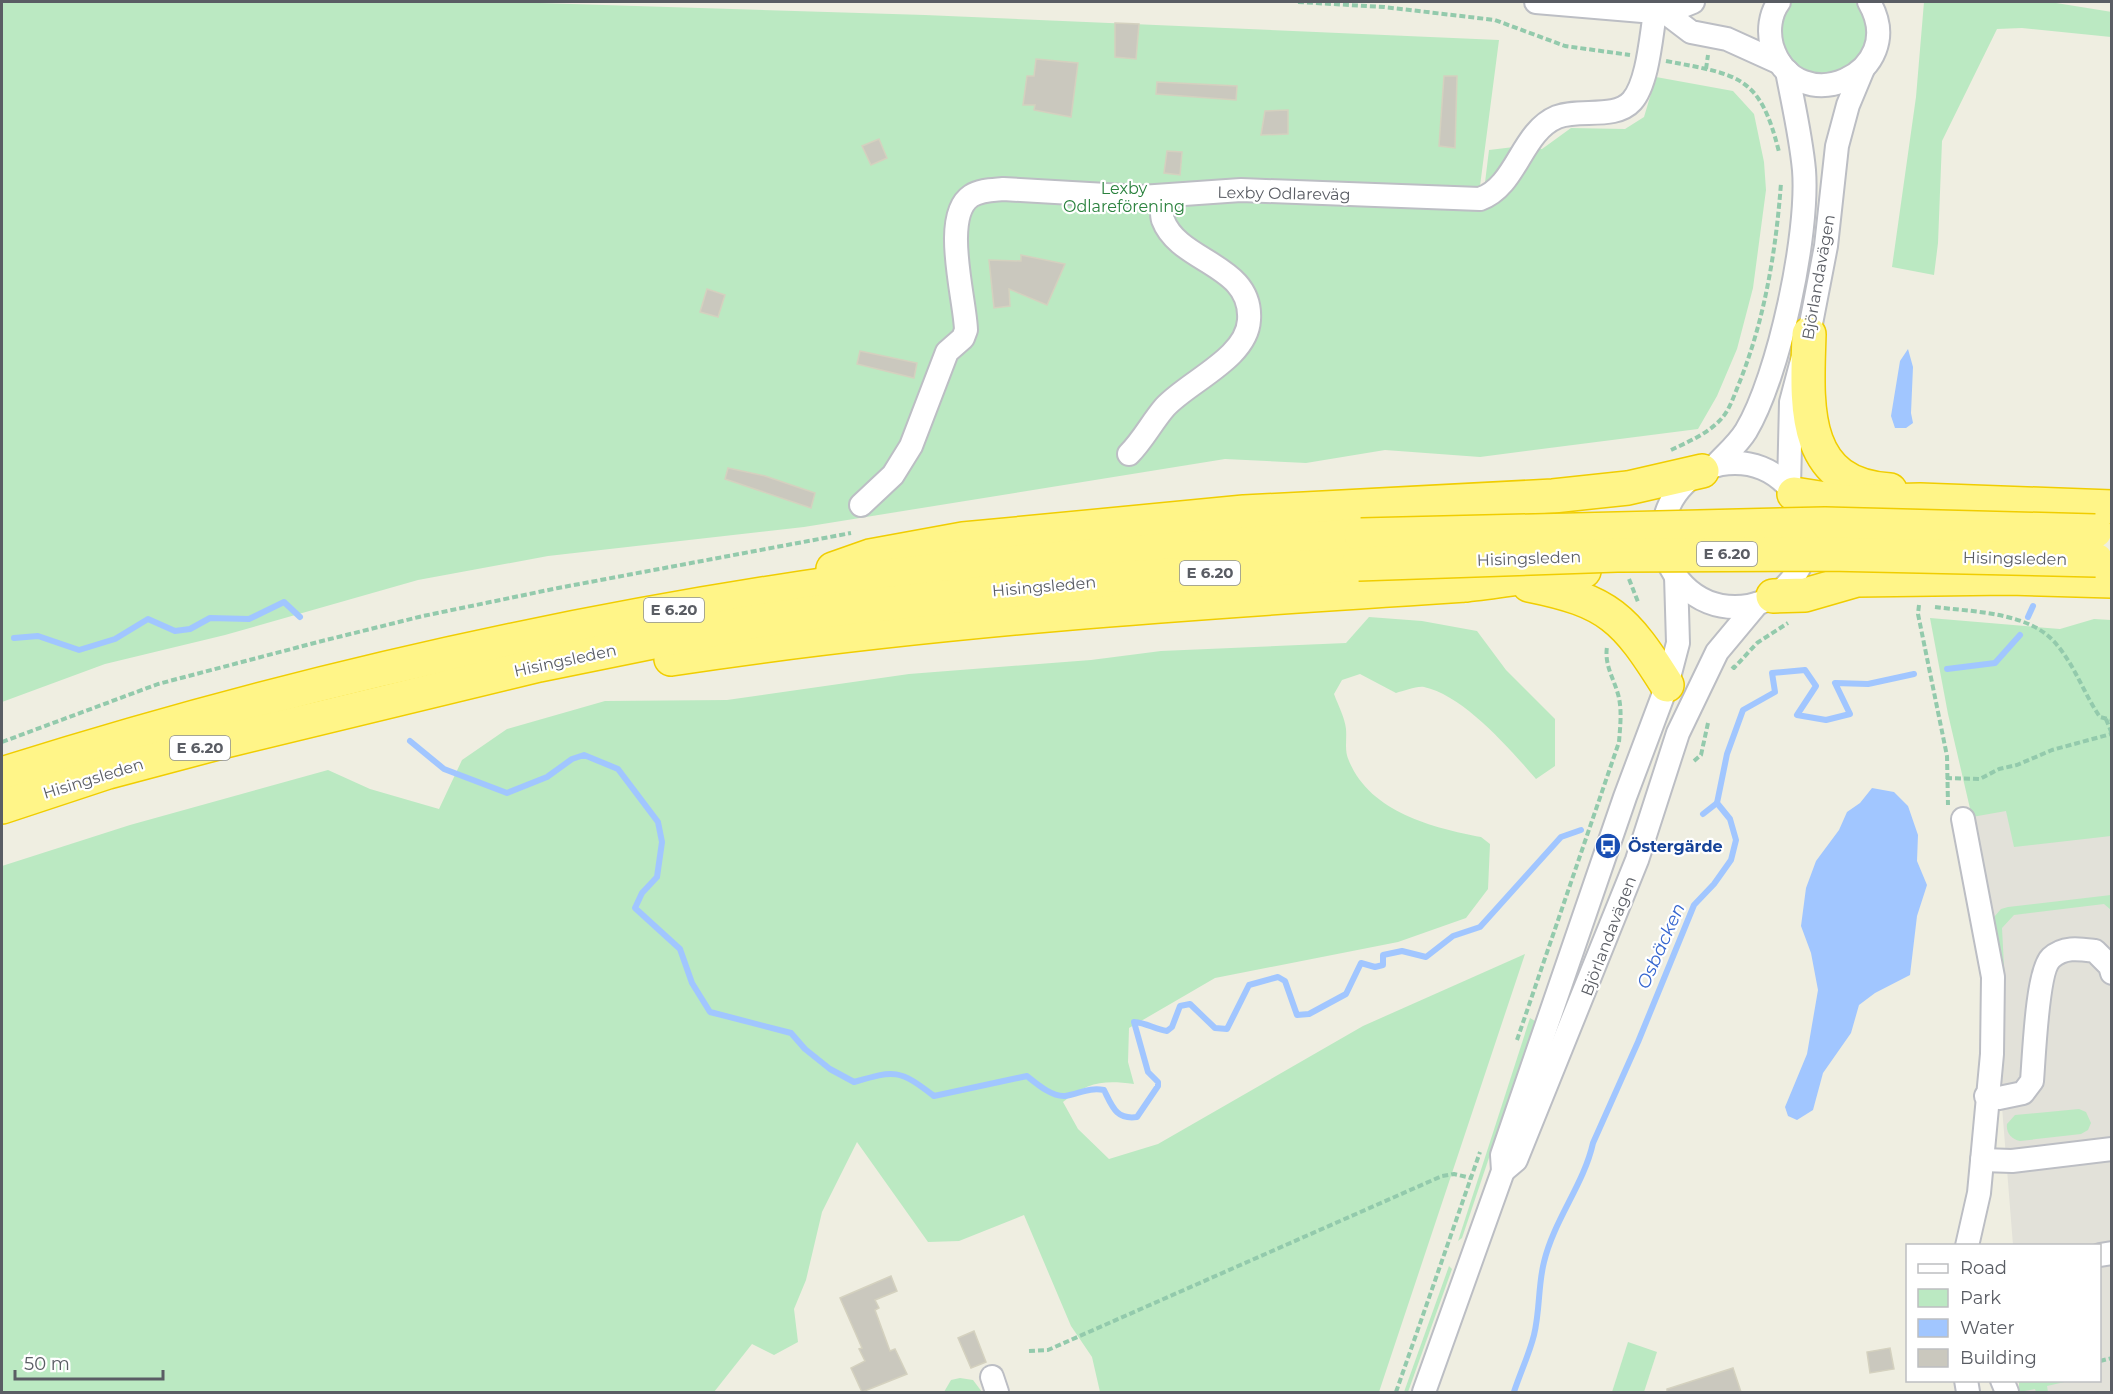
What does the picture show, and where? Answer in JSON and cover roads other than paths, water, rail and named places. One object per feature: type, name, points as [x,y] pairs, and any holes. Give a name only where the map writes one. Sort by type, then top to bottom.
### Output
[{"type":"highway","points":[[1809,334],[1808,415],[1830,466],[1856,485],[1899,491],[1920,500]]},
{"type":"highway","points":[[743,598],[870,556],[963,539],[1244,512],[1553,496],[1628,488],[1709,468]]},
{"type":"highway","points":[[1791,491],[1845,502],[1920,500],[2112,507]]},
{"type":"highway","name":"Hisingsleden","points":[[2,807],[108,772],[539,664],[751,622],[837,609],[1360,549],[1826,524],[2112,532]]},
{"type":"highway","name":"Hisingsleden","points":[[2,774],[131,734],[396,664],[528,635],[837,583],[1126,552],[1360,549],[1617,555],[1828,554],[2112,560]]},
{"type":"highway","points":[[402,698],[793,640],[1180,605],[1507,581],[1528,575],[1629,568],[1673,573]]},
{"type":"highway","points":[[1765,600],[1805,595],[1857,580],[2009,578],[2112,581]]},
{"type":"highway","points":[[1507,581],[1569,593],[1593,603],[1638,639],[1667,685]]},
{"type":"street","points":[[1536,2],[1661,13],[1693,2]]},
{"type":"street","name":"Björlandavägen","points":[[1709,468],[1746,430],[1760,398],[1779,345],[1798,257],[1804,213],[1804,170],[1783,67],[1770,34],[1773,14],[1779,2]]},
{"type":"street","name":"Björlandavägen","points":[[1791,491],[1791,402],[1809,334],[1826,246],[1837,146],[1848,105],[1863,69],[1876,47],[1878,35],[1874,6]]},
{"type":"street","points":[[1661,13],[1691,32],[1727,39],[1783,67],[1808,83],[1820,85],[1843,82],[1863,69]]},
{"type":"street","name":"Lexby Odlareväg","points":[[861,505],[893,475],[911,446],[947,352],[963,338],[966,330],[956,224],[962,207],[971,196],[1003,189],[1162,198],[1241,190],[1480,199],[1497,189],[1532,139],[1555,117],[1570,113],[1616,110],[1629,104],[1639,92],[1646,57],[1661,13]]},
{"type":"street","points":[[1129,454],[1166,407],[1229,356],[1240,344],[1249,322],[1248,302],[1230,276],[1179,241],[1170,231],[1163,220],[1162,198]]},
{"type":"street","points":[[1736,463],[1756,466],[1774,474],[1791,491],[1806,526],[1805,550],[1797,572],[1765,600],[1739,607],[1712,603],[1688,590],[1673,573],[1663,538],[1666,514],[1677,492],[1709,468],[1736,463]]},
{"type":"street","name":"Björlandavägen","points":[[1424,1392],[1503,1171],[1502,1155],[1625,797],[1667,685],[1678,643],[1673,573]]},
{"type":"street","name":"Björlandavägen","points":[[1503,1171],[1516,1160],[1577,1014],[1637,860],[1678,733],[1717,651],[1765,600]]},
{"type":"street","points":[[1956,814],[1993,977],[1992,1054],[1986,1096],[1979,1193],[1967,1244]]},
{"type":"street","points":[[1986,1096],[1999,1098],[2023,1093],[2032,1082],[2042,977],[2050,958],[2070,948],[2095,951],[2110,966],[2112,973]]},
{"type":"street","points":[[1982,1160],[2012,1161],[2112,1149]]},
{"type":"water","points":[[1908,349],[1913,367],[1911,413],[1913,423],[1906,428],[1895,428],[1891,416],[1900,361]]},
{"type":"water","points":[[1872,788],[1894,792],[1908,806],[1918,835],[1917,861],[1927,885],[1917,916],[1910,975],[1875,993],[1859,1005],[1851,1033],[1823,1073],[1813,1110],[1797,1120],[1788,1116],[1785,1107],[1807,1054],[1818,990],[1811,953],[1801,926],[1806,888],[1816,861],[1839,830],[1847,812],[1860,803]]},
{"type":"waterway","points":[[14,638],[38,636],[79,650],[115,639],[148,619],[175,631],[190,629],[210,618],[249,619],[284,602],[300,617]]},
{"type":"waterway","name":"Osbäcken","points":[[2028,617],[2033,606]]},
{"type":"waterway","name":"Osbäcken","points":[[1947,669],[1995,663],[2020,635]]},
{"type":"waterway","name":"Osbäcken","points":[[1514,1392],[1534,1335],[1542,1271],[1555,1231],[1583,1173],[1593,1143],[1638,1042],[1694,905],[1714,884],[1731,860],[1736,840],[1730,819],[1717,803],[1727,754],[1743,710],[1775,692],[1772,673],[1805,670],[1816,686],[1797,715],[1826,720],[1850,714],[1835,683],[1868,684],[1914,674]]},
{"type":"waterway","points":[[410,741],[444,769],[507,793],[547,777],[572,759],[584,755],[618,769],[658,822],[662,842],[657,877],[642,893],[635,908],[680,949],[692,983],[710,1012],[791,1033],[805,1049],[830,1069],[854,1082],[879,1075],[896,1074],[912,1081],[934,1096],[1027,1076],[1060,1096],[1094,1089],[1104,1090],[1116,1111],[1130,1117],[1137,1117],[1158,1086],[1158,1082],[1148,1072],[1134,1022],[1167,1031],[1172,1027],[1180,1006],[1190,1004],[1215,1028],[1227,1029],[1249,985],[1278,977],[1285,981],[1297,1015],[1309,1014],[1346,994],[1361,963],[1375,967],[1383,965],[1383,955],[1402,951],[1426,957],[1453,936],[1480,927],[1561,837],[1581,830]]},
{"type":"waterway","points":[[1703,814],[1717,803]]},
{"type":"place","name":"Östergärde","points":[[1608,846]]},
{"type":"park label","name":"Lexby Odlareförening","points":[[1124,197]]}]
